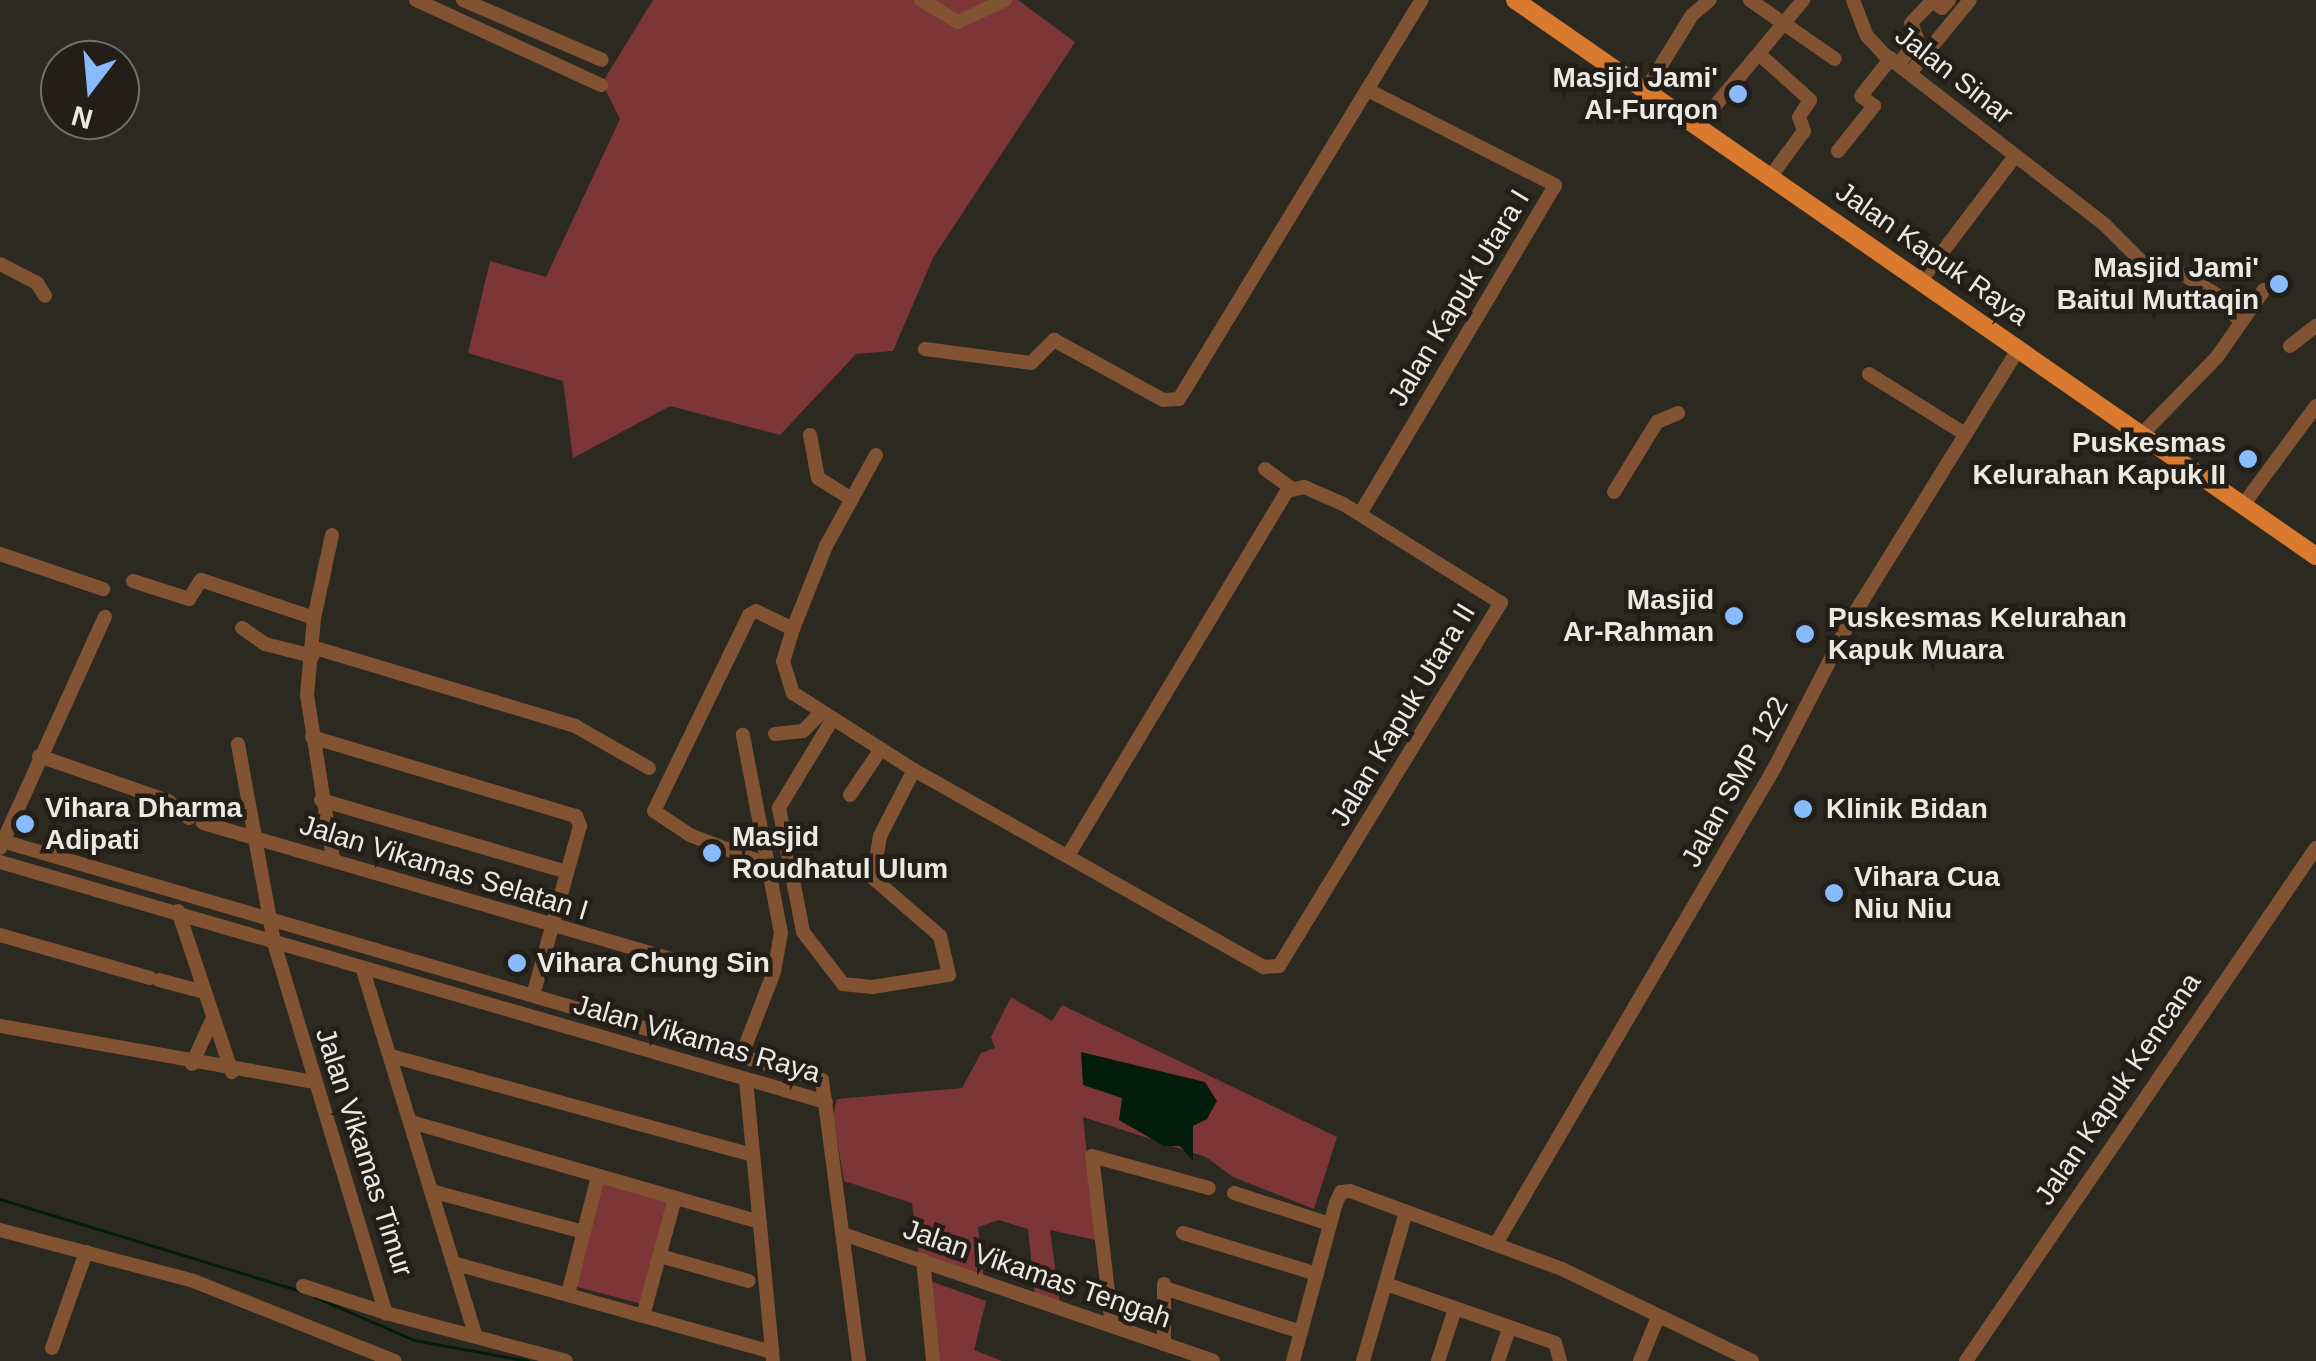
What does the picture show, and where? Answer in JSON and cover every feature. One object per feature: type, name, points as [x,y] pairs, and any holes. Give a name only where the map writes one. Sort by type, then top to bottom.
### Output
[{"type":"main road","name":"Jalan Kapuk Raya","points":[[1514,0],[1536,6],[1646,90],[2316,556]]},
{"type":"street","points":[[416,0],[601,85]]},
{"type":"street","points":[[463,0],[602,60]]},
{"type":"street","points":[[921,0],[958,22],[1005,0]]},
{"type":"street","points":[[925,349],[1032,363],[1054,340],[1163,400],[1184,395],[1422,0]]},
{"type":"street","points":[[1646,90],[1692,15],[1710,0]]},
{"type":"street","points":[[1750,0],[1835,58]]},
{"type":"street","points":[[1698,126],[1803,0]]},
{"type":"street","points":[[1900,65],[1918,41],[1911,24],[1932,2],[1942,8],[1950,0]]},
{"type":"street","points":[[1838,151],[1874,106],[1861,96],[1970,0]]},
{"type":"street","name":"Jalan Sinar","points":[[1861,2],[1867,36],[2015,156],[1922,279]]},
{"type":"street","points":[[1759,54],[1810,100],[1799,117],[1804,131],[1771,176]]},
{"type":"street","name":"Jalan Kapuk Utara I","points":[[1366,503],[1555,185],[1368,90]]},
{"type":"street","points":[[2015,156],[2105,225],[2142,262],[2184,275],[2217,294],[2240,321]]},
{"type":"street","points":[[0,264],[37,283],[45,296]]},
{"type":"street","points":[[2142,434],[2217,357],[2264,290]]},
{"type":"street","points":[[2290,346],[2316,326]]},
{"type":"street","name":"Jalan SMP 122","points":[[1497,1242],[1775,767],[1850,618],[2019,348]]},
{"type":"street","points":[[1868,374],[1965,434]]},
{"type":"street","points":[[2243,505],[2316,406]]},
{"type":"street","points":[[1614,492],[1657,422],[1678,412]]},
{"type":"street","points":[[810,435],[818,478],[852,499]]},
{"type":"street","points":[[772,866],[704,841],[654,811],[748,614],[756,611],[793,629],[876,454]]},
{"type":"street","name":"Jalan Kapuk Utara II","points":[[793,629],[784,661],[786,680],[799,700],[914,770],[1264,967],[1279,966],[1501,603],[1366,503],[1291,488],[1265,469]]},
{"type":"street","points":[[1068,855],[1196,648],[1258,530],[1291,488]]},
{"type":"street","points":[[332,535],[314,618],[312,738],[333,860]]},
{"type":"street","points":[[0,554],[103,589]]},
{"type":"street","points":[[133,581],[189,599],[201,580],[314,618]]},
{"type":"street","points":[[1,845],[106,617]]},
{"type":"street","points":[[242,628],[265,644],[312,652],[575,726],[650,768]]},
{"type":"street","points":[[774,734],[804,730],[826,716]]},
{"type":"street","points":[[826,716],[793,777],[779,819],[803,932],[834,978],[872,987],[944,980],[950,966],[940,936],[873,878],[872,869],[914,770]]},
{"type":"street","points":[[741,1056],[780,952],[772,866],[743,735]]},
{"type":"street","points":[[312,738],[573,814],[580,826],[533,996]]},
{"type":"street","name":"Jalan Vikamas Timur","points":[[238,744],[272,930],[313,1082],[386,1313],[566,1361]]},
{"type":"street","points":[[850,795],[880,750]]},
{"type":"street","name":"Jalan Vikamas Selatan I","points":[[39,756],[168,801],[196,821],[671,959]]},
{"type":"street","points":[[321,800],[567,872]]},
{"type":"street","name":"Jalan Vikamas Raya","points":[[0,862],[272,930],[363,970],[826,1100],[822,1082],[741,1056],[533,996],[180,904],[1,845]]},
{"type":"street","name":"Jalan Kapuk Kencana","points":[[1966,1361],[2316,848]]},
{"type":"street","points":[[180,904],[204,992],[232,1072]]},
{"type":"street","points":[[0,936],[204,992]]},
{"type":"street","points":[[363,970],[476,1336]]},
{"type":"street","points":[[192,1064],[213,1018]]},
{"type":"street","points":[[0,1026],[232,1072],[313,1082]]},
{"type":"street","points":[[390,1056],[754,1155]]},
{"type":"street","points":[[453,1263],[773,1356],[746,1080]]},
{"type":"street","points":[[826,1100],[859,1361]]},
{"type":"street","points":[[410,1122],[760,1222]]},
{"type":"street","points":[[1112,1326],[1092,1156],[1210,1188]]},
{"type":"street","points":[[568,1294],[598,1176]]},
{"type":"street","points":[[432,1191],[584,1232]]},
{"type":"street","points":[[1293,1361],[1341,1192],[1497,1242],[1752,1361]]},
{"type":"street","points":[[1234,1194],[1330,1224]]},
{"type":"street","points":[[643,1316],[675,1198]]},
{"type":"street","points":[[1363,1361],[1406,1212]]},
{"type":"street","points":[[0,1230],[190,1280],[395,1361]]},
{"type":"street","points":[[1182,1233],[1317,1274]]},
{"type":"street","name":"Jalan Vikamas Tengah","points":[[843,1234],[1214,1361]]},
{"type":"street","points":[[52,1348],[86,1252]]},
{"type":"street","points":[[660,1256],[748,1281]]},
{"type":"street","points":[[922,1260],[933,1361]]},
{"type":"street","points":[[1386,1284],[1555,1343],[1560,1361]]},
{"type":"street","points":[[303,1286],[386,1313]]},
{"type":"street","points":[[1164,1344],[1164,1286],[1301,1332]]},
{"type":"street","points":[[1438,1361],[1455,1309]]},
{"type":"street","points":[[1640,1361],[1658,1317]]},
{"type":"street","points":[[1498,1361],[1509,1329]]},
{"type":"shaded area","points":[[653,0],[1018,0],[1075,42],[933,258],[893,351],[856,354],[780,435],[670,406],[573,458],[563,381],[468,353],[490,261],[546,277],[620,119],[602,83]]},
{"type":"shaded area","points":[[1011,997],[1052,1021],[1062,1005],[1337,1137],[1314,1209],[1233,1177],[1206,1157],[1083,1117],[1096,1240],[1050,1230],[1060,1304],[1035,1296],[1028,1229],[999,1220],[978,1227],[984,1280],[919,1259],[912,1203],[844,1181],[833,1116],[837,1099],[962,1088],[981,1053],[995,1048],[991,1037]]},
{"type":"shaded area","points":[[1081,1052],[1205,1082],[1217,1101],[1207,1119],[1193,1126],[1193,1161],[1180,1146],[1164,1146],[1119,1120],[1122,1098],[1083,1085]]},
{"type":"shaded area","points":[[603,1179],[671,1198],[642,1304],[574,1286]]},
{"type":"shaded area","points":[[919,1277],[986,1301],[974,1350],[1002,1361],[928,1361]]},
{"type":"waterway","points":[[0,1199],[298,1290]]},
{"type":"waterway","points":[[315,1297],[414,1340],[528,1361]]},
{"type":"place","name":"Masjid Jami' Al-Furqon","points":[[1738,94]]},
{"type":"place","name":"Masjid Jami' Baitul Muttaqin","points":[[2279,284]]},
{"type":"place","name":"Puskesmas Kelurahan Kapuk II","points":[[2248,459]]},
{"type":"place","name":"Masjid Ar-Rahman","points":[[1734,616]]},
{"type":"place","name":"Puskesmas Kelurahan Kapuk Muara","points":[[1805,634]]},
{"type":"place","name":"Klinik Bidan","points":[[1803,809]]},
{"type":"place","name":"Vihara Dharma Adipati","points":[[25,824]]},
{"type":"place","name":"Masjid Roudhatul Ulum","points":[[712,853]]},
{"type":"place","name":"Vihara Cua Niu Niu","points":[[1834,893]]},
{"type":"place","name":"Vihara Chung Sin","points":[[517,963]]}]
